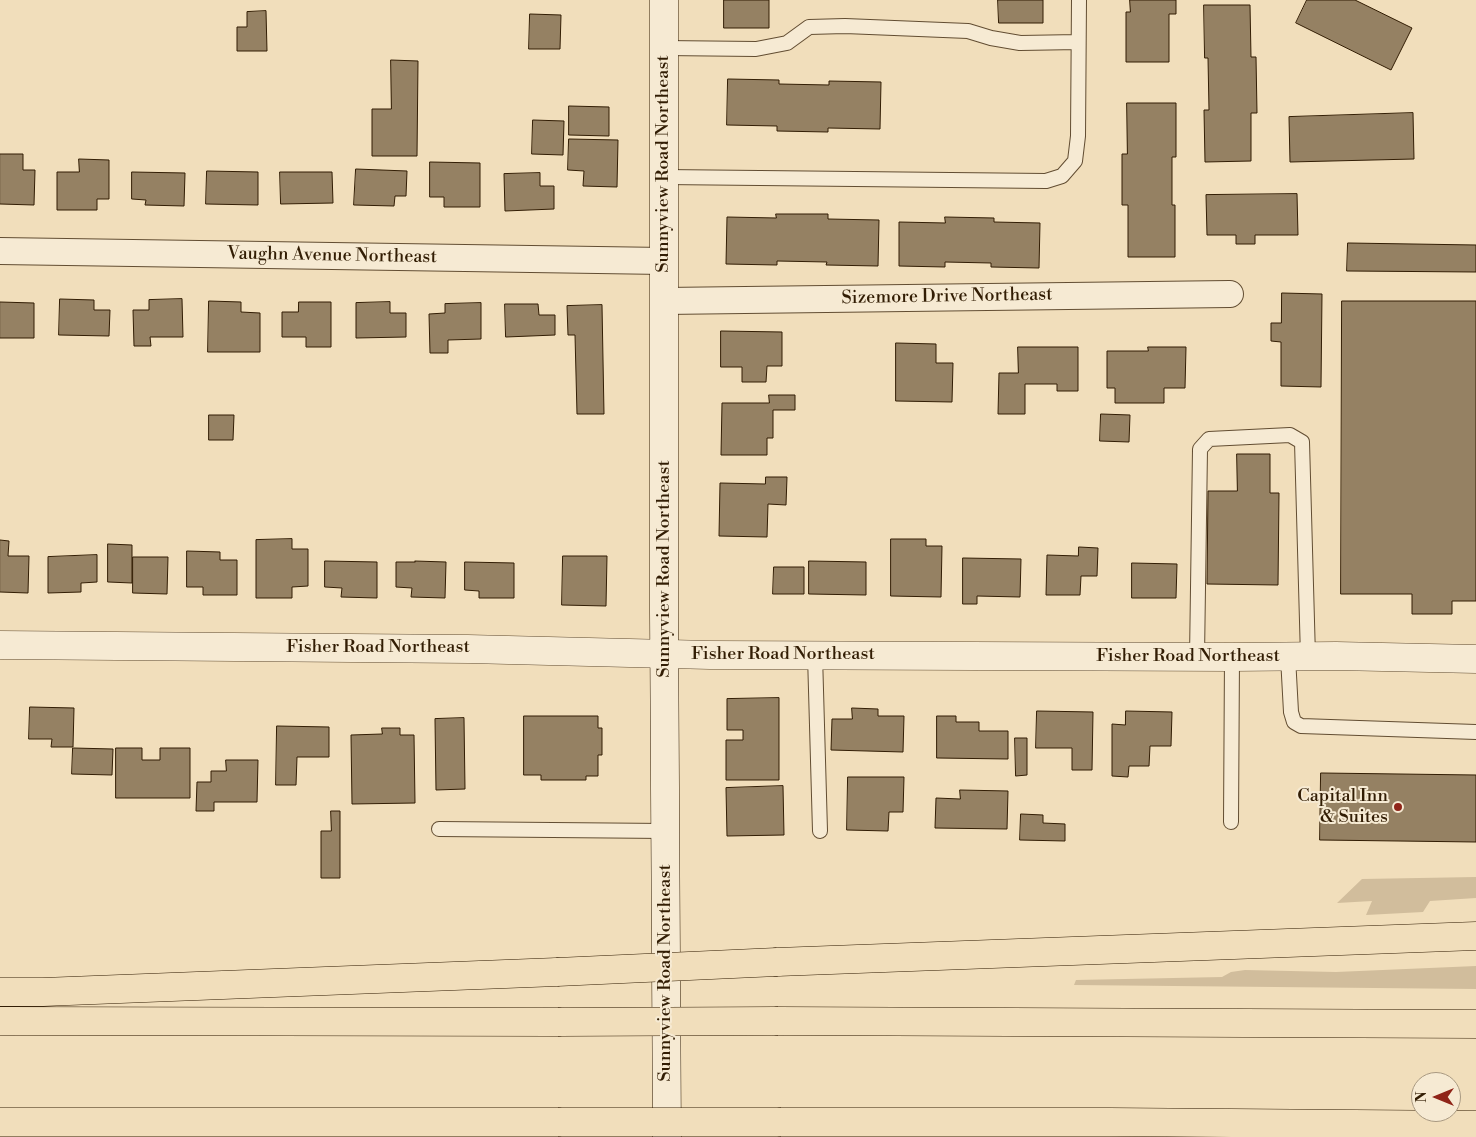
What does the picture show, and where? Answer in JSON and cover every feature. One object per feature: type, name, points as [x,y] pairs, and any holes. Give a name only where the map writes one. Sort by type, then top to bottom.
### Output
[{"type":"highway","points":[[0,992],[43,992],[1476,936]]},
{"type":"highway","points":[[0,1022],[778,1021],[1476,1024]]},
{"type":"highway","points":[[0,1122],[1109,1122],[1476,1125]]},
{"type":"highway","points":[[45,1122],[162,1137]]},
{"type":"street","name":"Sunnyview Road Northeast","points":[[664,0],[667,1137]]},
{"type":"street","name":"Vaughn Avenue Northeast","points":[[0,251],[664,261]]},
{"type":"street","name":"Sizemore Drive Northeast","points":[[664,300],[1230,294]]},
{"type":"street","name":"Fisher Road Northeast","points":[[0,645],[468,649],[665,654],[1476,659]]},
{"type":"lane","points":[[664,177],[1046,180],[1062,176],[1075,161],[1078,136],[1079,0]]},
{"type":"lane","points":[[664,48],[756,49],[787,42],[808,27],[845,26],[968,31],[991,38],[1020,42],[1078,42]]},
{"type":"lane","points":[[1197,657],[1200,449],[1209,439],[1290,435],[1302,442],[1298,657],[1291,712],[1294,722],[1301,726],[1476,732]]},
{"type":"lane","points":[[815,655],[820,831]]},
{"type":"lane","points":[[1231,822],[1232,657]]},
{"type":"lane","points":[[439,829],[666,831]]},
{"type":"shaded area","points":[[1476,877],[1476,898],[1430,901],[1423,912],[1366,915],[1372,901],[1337,903],[1362,879]]},
{"type":"shaded area","points":[[1476,966],[1476,989],[1074,985],[1076,980],[1222,977],[1231,972],[1245,970],[1336,972]]},
{"type":"building","points":[[724,0],[769,0],[769,28],[724,28]]},
{"type":"building","points":[[998,0],[1043,0],[1043,23],[999,23]]},
{"type":"building","points":[[1130,0],[1176,0],[1176,14],[1169,14],[1169,62],[1126,62],[1126,12],[1130,12]]},
{"type":"building","points":[[1307,0],[1355,0],[1412,28],[1391,70],[1296,23]]},
{"type":"building","points":[[1204,5],[1250,5],[1251,57],[1256,57],[1257,113],[1251,113],[1251,161],[1205,162],[1204,110],[1209,110],[1208,58],[1205,58]]},
{"type":"building","points":[[266,11],[267,51],[237,51],[237,27],[247,27],[247,12]]},
{"type":"building","points":[[530,14],[561,15],[560,49],[529,49]]},
{"type":"building","points":[[391,60],[418,61],[417,156],[372,156],[372,109],[391,109]]},
{"type":"building","points":[[728,79],[779,80],[779,84],[829,85],[829,81],[881,82],[880,129],[828,128],[828,132],[777,131],[777,126],[727,125]]},
{"type":"building","points":[[1127,103],[1176,103],[1176,157],[1172,157],[1172,205],[1175,205],[1175,257],[1128,257],[1128,205],[1122,205],[1122,154],[1127,154]]},
{"type":"building","points":[[569,106],[609,107],[609,136],[569,135]]},
{"type":"building","points":[[1413,113],[1414,159],[1290,162],[1289,117]]},
{"type":"building","points":[[533,120],[564,121],[563,155],[532,154]]},
{"type":"building","points":[[569,139],[618,140],[617,187],[583,186],[584,171],[568,170]]},
{"type":"building","points":[[0,154],[23,154],[23,170],[35,170],[34,205],[0,204]]},
{"type":"building","points":[[79,159],[109,160],[109,199],[97,199],[97,210],[57,210],[57,172],[79,172]]},
{"type":"building","points":[[430,162],[480,163],[480,207],[444,207],[444,197],[430,197]]},
{"type":"building","points":[[356,169],[407,171],[406,196],[395,196],[394,206],[354,205]]},
{"type":"building","points":[[207,171],[258,172],[258,205],[206,204]]},
{"type":"building","points":[[132,172],[185,173],[184,206],[145,205],[146,200],[132,199]]},
{"type":"building","points":[[280,172],[332,172],[333,203],[281,204]]},
{"type":"building","points":[[540,173],[540,186],[554,186],[554,209],[505,211],[504,174]]},
{"type":"building","points":[[1297,194],[1298,235],[1255,235],[1255,244],[1236,244],[1236,235],[1207,235],[1206,195]]},
{"type":"building","points":[[776,214],[828,214],[828,219],[879,220],[878,266],[826,265],[827,262],[777,261],[777,265],[726,264],[727,217],[776,218]]},
{"type":"building","points":[[945,217],[994,218],[994,222],[1040,223],[1039,268],[991,267],[991,263],[945,262],[945,267],[899,266],[899,222],[945,223]]},
{"type":"building","points":[[1348,243],[1476,245],[1476,272],[1347,271]]},
{"type":"building","points":[[1282,293],[1322,294],[1321,387],[1281,386],[1281,342],[1271,341],[1271,323],[1281,323]]},
{"type":"building","points":[[60,299],[94,300],[94,310],[110,310],[109,336],[59,335]]},
{"type":"building","points":[[182,299],[183,337],[150,337],[151,346],[134,346],[133,310],[149,310],[149,300]]},
{"type":"building","points":[[209,301],[241,302],[241,312],[260,313],[260,352],[208,352]]},
{"type":"building","points":[[1342,301],[1476,301],[1476,601],[1452,601],[1452,614],[1412,614],[1412,594],[1341,594]]},
{"type":"building","points":[[0,302],[34,303],[34,338],[0,338]]},
{"type":"building","points":[[299,302],[331,302],[331,347],[306,347],[306,337],[282,337],[282,312],[298,312]]},
{"type":"building","points":[[390,302],[390,313],[406,313],[406,337],[356,338],[356,303]]},
{"type":"building","points":[[481,303],[481,339],[448,340],[448,353],[430,353],[429,314],[445,313],[445,304]]},
{"type":"building","points":[[505,304],[538,304],[539,315],[555,315],[555,335],[506,337]]},
{"type":"building","points":[[602,305],[604,414],[577,414],[575,335],[568,335],[567,306]]},
{"type":"building","points":[[721,331],[782,332],[782,366],[767,366],[766,382],[742,382],[742,367],[721,367]]},
{"type":"building","points":[[896,343],[936,344],[936,363],[953,363],[952,402],[896,401]]},
{"type":"building","points":[[1018,347],[1078,347],[1078,391],[1057,391],[1057,384],[1025,384],[1025,414],[998,414],[999,373],[1018,373]]},
{"type":"building","points":[[1148,347],[1186,347],[1185,388],[1164,388],[1164,403],[1115,403],[1115,388],[1107,388],[1107,351],[1148,351]]},
{"type":"building","points":[[769,395],[795,395],[795,410],[773,410],[773,438],[767,438],[767,455],[721,455],[722,403],[769,403]]},
{"type":"building","points":[[1101,414],[1130,415],[1129,442],[1100,441]]},
{"type":"building","points":[[209,415],[234,415],[233,440],[209,440]]},
{"type":"building","points":[[1237,454],[1270,454],[1270,493],[1279,493],[1278,585],[1207,584],[1208,491],[1237,491]]},
{"type":"building","points":[[766,477],[787,477],[786,505],[768,504],[767,537],[719,536],[720,483],[765,484]]},
{"type":"building","points":[[292,539],[292,549],[308,549],[308,586],[292,587],[292,598],[256,598],[256,540]]},
{"type":"building","points":[[891,539],[926,539],[926,546],[942,546],[941,597],[891,596]]},
{"type":"building","points":[[0,540],[9,541],[8,556],[29,556],[28,593],[0,592]]},
{"type":"building","points":[[108,544],[132,545],[132,583],[108,582]]},
{"type":"building","points":[[1079,547],[1098,548],[1097,576],[1081,576],[1080,595],[1046,595],[1047,555],[1078,556]]},
{"type":"building","points":[[187,551],[220,552],[220,560],[237,560],[237,595],[203,595],[203,587],[187,587]]},
{"type":"building","points":[[97,555],[97,582],[81,583],[81,592],[48,593],[48,557]]},
{"type":"building","points":[[563,556],[607,556],[606,606],[562,605]]},
{"type":"building","points":[[133,557],[168,557],[167,594],[133,593]]},
{"type":"building","points":[[963,558],[1021,559],[1020,597],[977,596],[977,604],[963,604]]},
{"type":"building","points":[[325,561],[377,562],[377,598],[341,597],[342,588],[325,587]]},
{"type":"building","points":[[809,561],[866,562],[866,595],[809,594]]},
{"type":"building","points":[[396,562],[446,562],[445,598],[411,597],[412,588],[396,587]]},
{"type":"building","points":[[465,562],[514,563],[514,598],[479,598],[479,591],[465,590]]},
{"type":"building","points":[[1132,563],[1177,564],[1176,598],[1132,598]]},
{"type":"building","points":[[774,567],[804,567],[804,594],[773,594]]},
{"type":"building","points":[[779,698],[779,780],[726,780],[726,740],[743,740],[743,730],[727,730],[727,699]]},
{"type":"building","points":[[30,707],[74,708],[73,747],[51,747],[52,739],[29,739]]},
{"type":"building","points":[[852,708],[878,709],[878,716],[904,716],[903,752],[831,750],[832,719],[852,719]]},
{"type":"building","points":[[1037,711],[1093,712],[1092,770],[1072,770],[1072,748],[1036,748]]},
{"type":"building","points":[[1126,711],[1172,712],[1171,746],[1150,746],[1149,766],[1129,766],[1128,777],[1112,776],[1112,724],[1125,725]]},
{"type":"building","points":[[524,716],[598,716],[598,728],[602,728],[602,755],[598,755],[598,776],[586,776],[586,780],[541,780],[541,775],[524,775]]},
{"type":"building","points":[[937,716],[956,716],[956,722],[979,722],[979,731],[1008,731],[1008,759],[937,758]]},
{"type":"building","points":[[464,718],[465,789],[436,790],[435,719]]},
{"type":"building","points":[[277,726],[329,727],[329,757],[297,757],[296,785],[276,785]]},
{"type":"building","points":[[382,728],[400,728],[400,735],[414,735],[415,803],[352,804],[351,735],[382,734]]},
{"type":"building","points":[[1015,738],[1027,738],[1027,775],[1016,776]]},
{"type":"building","points":[[73,748],[113,749],[112,775],[72,774]]},
{"type":"building","points":[[116,748],[142,748],[142,760],[160,760],[160,748],[190,748],[190,798],[116,798]]},
{"type":"building","points":[[226,760],[258,760],[257,802],[214,802],[214,811],[196,811],[197,782],[211,782],[211,771],[226,771]]},
{"type":"building","name":"Capital Inn & Suites","points":[[1321,773],[1476,775],[1476,842],[1320,840]]},
{"type":"building","points":[[848,777],[904,777],[903,812],[889,812],[888,831],[847,830]]},
{"type":"building","points":[[783,786],[784,835],[727,836],[726,788]]},
{"type":"building","points":[[960,790],[1008,791],[1007,829],[935,828],[936,798],[960,799]]},
{"type":"building","points":[[331,811],[340,811],[340,878],[321,878],[321,831],[331,831]]},
{"type":"building","points":[[1021,814],[1043,815],[1043,823],[1065,824],[1065,841],[1020,840]]},
{"type":"place","name":"Capital Inn & Suites","points":[[1398,807]]}]
